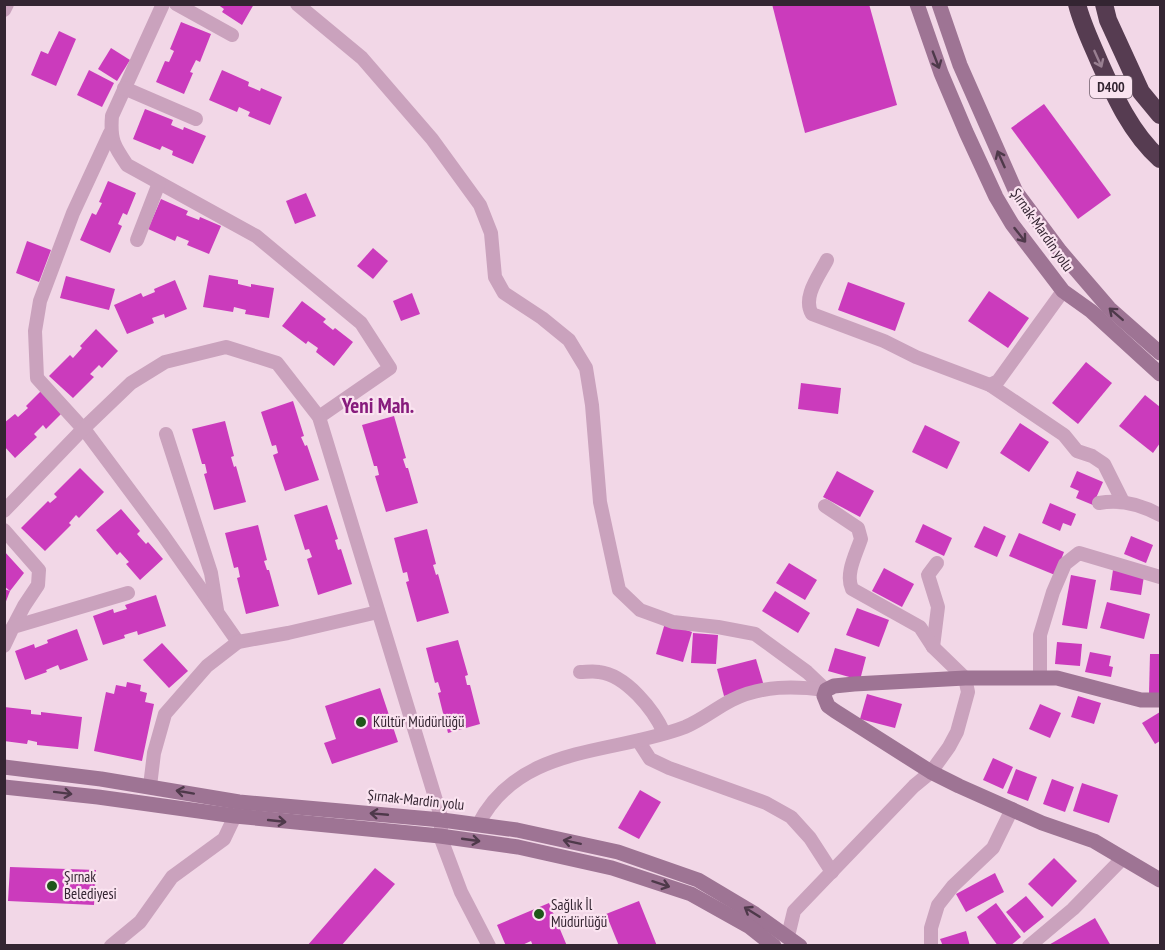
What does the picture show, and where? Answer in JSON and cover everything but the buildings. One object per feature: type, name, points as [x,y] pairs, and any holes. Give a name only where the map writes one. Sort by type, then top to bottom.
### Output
[{"type":"highway","name":"D400","points":[[1077,4],[1082,21],[1120,109],[1150,150],[1161,159]]},
{"type":"highway","name":"D400","points":[[1104,4],[1108,20],[1141,92],[1161,116]]},
{"type":"street","points":[[4,10],[7,4]]},
{"type":"street","points":[[163,4],[112,116],[110,134],[73,213],[40,301],[35,349],[37,378],[83,429],[163,535],[238,642]]},
{"type":"street","points":[[176,4],[232,35]]},
{"type":"street","points":[[297,4],[362,58],[432,139],[480,205],[491,233],[495,277],[504,293],[542,318],[569,340],[586,368],[592,405],[600,502],[619,590],[640,610],[673,622],[755,634],[807,672],[826,690]]},
{"type":"street","name":"Şırnak-Mardin yolu","points":[[917,4],[941,73],[996,197],[1012,224],[1063,291],[1091,311],[1161,374]]},
{"type":"street","name":"Şırnak-Mardin yolu","points":[[939,4],[960,65],[1016,192],[1060,251],[1108,308],[1161,352]]},
{"type":"street","points":[[124,88],[196,118]]},
{"type":"street","points":[[110,134],[114,147],[127,165],[256,236],[361,323],[390,368],[319,417]]},
{"type":"street","points":[[137,240],[159,183]]},
{"type":"street","points":[[827,260],[809,296],[808,307],[812,314],[990,385],[1064,435],[1077,451],[1092,456],[1104,464],[1123,502]]},
{"type":"street","points":[[990,385],[998,381],[1063,291]]},
{"type":"street","points":[[4,511],[83,429],[132,383],[165,362],[226,346],[277,363],[319,417],[442,820],[440,836],[461,892],[489,945]]},
{"type":"street","points":[[166,434],[211,573],[217,613]]},
{"type":"street","points":[[1099,503],[1123,502],[1141,506],[1161,515]]},
{"type":"street","points":[[794,941],[794,911],[914,786],[931,772],[957,732],[968,692],[965,678],[933,647],[920,627],[852,589],[849,574],[861,534],[858,528],[825,506]]},
{"type":"street","points":[[4,530],[39,570],[38,585],[24,606],[4,646]]},
{"type":"street","points":[[1040,678],[1040,635],[1053,592],[1065,564],[1072,558],[1078,553],[1161,577]]},
{"type":"street","points":[[933,647],[938,607],[928,575],[937,563]]},
{"type":"street","points":[[13,627],[128,593]]},
{"type":"street","points":[[150,786],[154,753],[165,714],[207,666],[238,642],[378,612]]},
{"type":"street","points":[[580,672],[600,672],[624,684],[644,700],[664,733]]},
{"type":"street","points":[[478,825],[487,808],[508,785],[530,770],[591,749],[641,740],[686,726],[734,699],[759,690],[795,686],[826,690],[834,686],[965,678],[1057,678],[1141,700],[1161,700]]},
{"type":"street","points":[[826,690],[824,696],[828,706],[931,772],[1042,823],[1094,841],[1161,880]]},
{"type":"street","points":[[641,740],[641,745],[650,759],[669,768],[766,802],[791,817],[810,838],[832,872]]},
{"type":"street","name":"Şırnak-Mardin yolu","points":[[4,767],[150,786],[239,802],[442,820],[517,830],[618,852],[698,880],[755,914],[794,941]]},
{"type":"street","points":[[4,787],[235,816],[440,836],[518,847],[612,868],[691,894],[750,927],[774,945]]},
{"type":"street","points":[[931,945],[931,928],[939,905],[953,886],[993,848],[1012,809]]},
{"type":"street","points":[[111,945],[140,922],[172,877],[224,839],[235,816]]},
{"type":"street","points":[[1029,945],[1073,909],[1122,859]]},
{"type":"place","name":"Kültür Müdürlüğü","points":[[361,722]]},
{"type":"place","name":"Şırnak Belediyesi","points":[[52,886]]},
{"type":"place","name":"Sağlık İl Müdürlüğü","points":[[539,914]]},
{"type":"district","name":"Yeni Mah.","points":[[378,406]]}]
